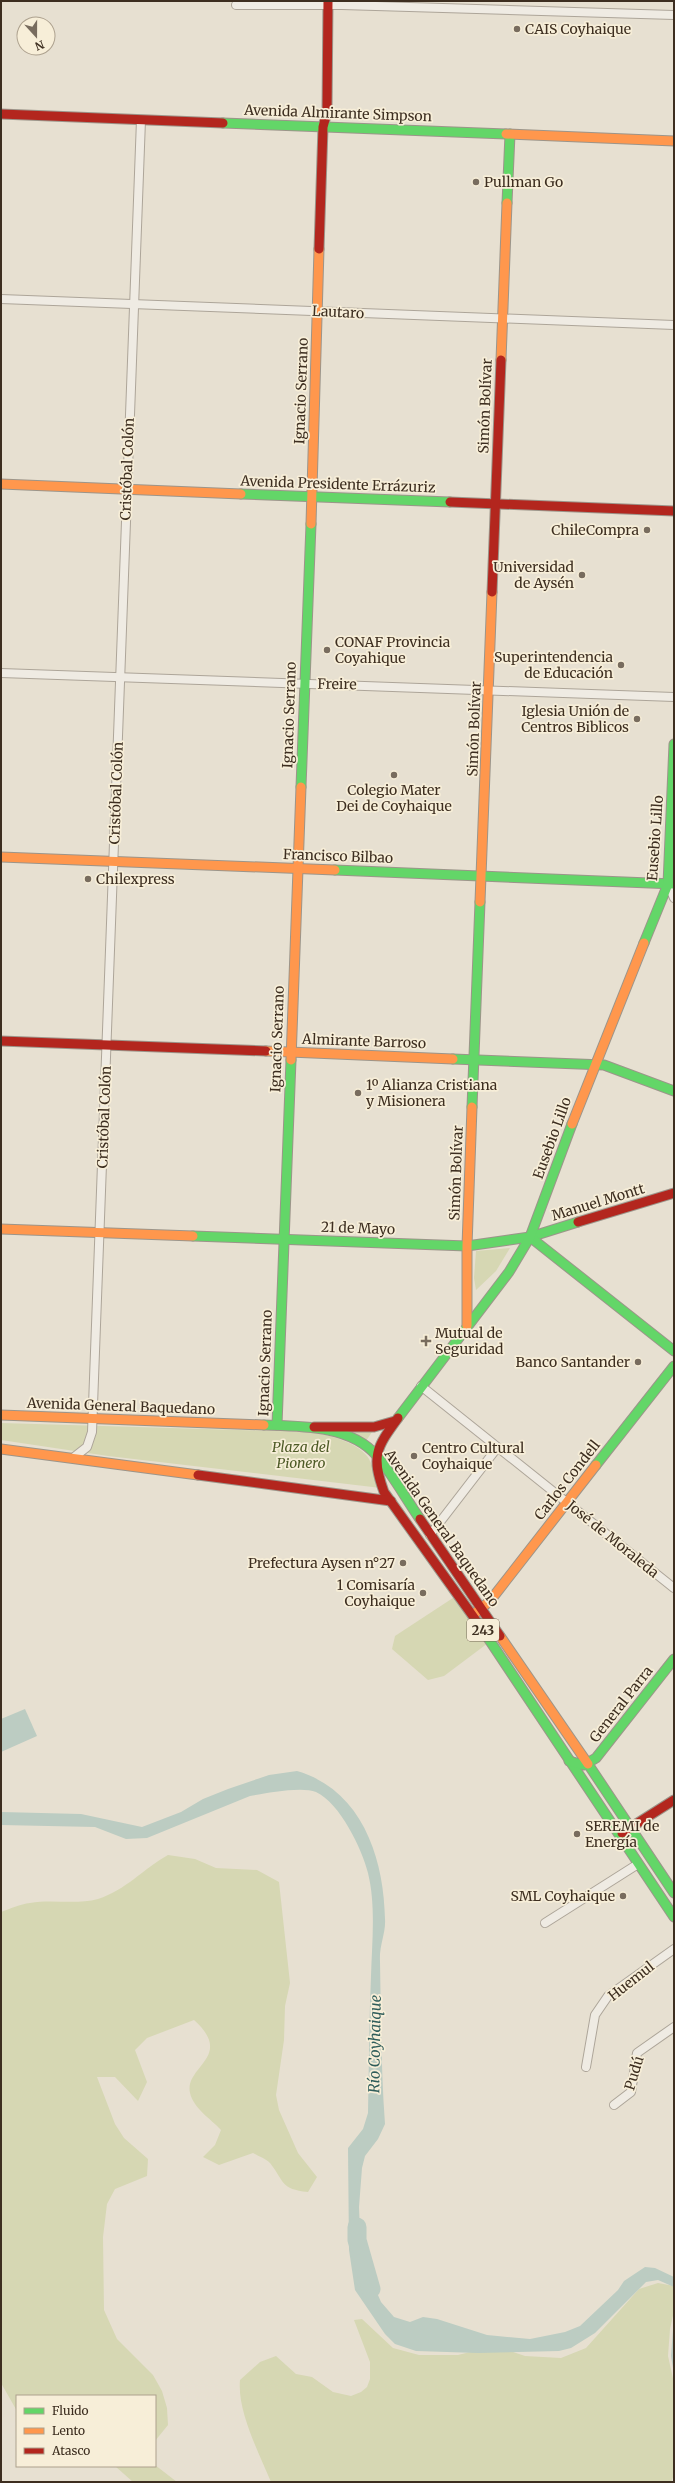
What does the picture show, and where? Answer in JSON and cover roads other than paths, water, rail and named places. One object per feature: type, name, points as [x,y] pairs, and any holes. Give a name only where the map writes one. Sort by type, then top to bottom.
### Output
[{"type":"street","points":[[236,5],[330,3],[674,15]]},
{"type":"street","name":"Ignacio Serrano","points":[[277,1425],[312,496],[323,127],[327,112],[330,3]]},
{"type":"street","name":"Avenida Almirante Simpson","points":[[1,114],[674,141]]},
{"type":"street","name":"Cristóbal Colón","points":[[73,1458],[83,1451],[90,1442],[92,1432],[91,1418],[114,861],[119,677],[141,120]]},
{"type":"street","name":"Simón Bolívar","points":[[467,1326],[468,1246],[510,134]]},
{"type":"street","name":"Lautaro","points":[[1,299],[674,325]]},
{"type":"street","name":"Avenida Presidente Errázuriz","points":[[1,484],[674,511]]},
{"type":"street","name":"Freire","points":[[1,673],[489,689],[674,697]]},
{"type":"street","name":"Eusebio Lillo","points":[[376,1455],[395,1421],[509,1272],[530,1237],[594,1064],[671,884],[674,744]]},
{"type":"street","name":"Francisco Bilbao","points":[[1,857],[671,884]]},
{"type":"street","points":[[671,884],[674,898]]},
{"type":"street","name":"Almirante Barroso","points":[[1,1041],[594,1064],[604,1065],[674,1091]]},
{"type":"street","name":"Manuel Montt","points":[[530,1237],[674,1193]]},
{"type":"street","name":"21 de Mayo","points":[[1,1229],[468,1246],[530,1237]]},
{"type":"street","points":[[530,1237],[674,1351]]},
{"type":"street","name":"Carlos Condell","points":[[473,1616],[490,1600],[674,1366]]},
{"type":"street","name":"José de Moraleda","points":[[421,1386],[674,1588]]},
{"type":"street","name":"Avenida General Baquedano","points":[[1,1415],[314,1427],[346,1436],[376,1455],[588,1764],[674,1893]]},
{"type":"street","points":[[314,1427],[374,1427],[395,1421]]},
{"type":"street","points":[[430,1534],[497,1448]]},
{"type":"street","name":"Avenida General Baquedano","points":[[1,1449],[391,1501],[473,1616],[569,1762],[674,1917]]},
{"type":"street","points":[[376,1455],[379,1480],[391,1501]]},
{"type":"street","name":"General Parra","points":[[588,1764],[602,1751],[674,1660]]},
{"type":"street","points":[[569,1762],[579,1766],[588,1764]]},
{"type":"street","points":[[619,1835],[631,1829],[674,1800]]},
{"type":"street","points":[[545,1923],[638,1864]]},
{"type":"street","name":"Huemul","points":[[586,2067],[596,2015],[608,1996],[674,1949]]},
{"type":"street","name":"Pudú","points":[[614,2105],[631,2092],[637,2053],[674,2027]]},
{"type":"water","points":[[25,1709],[37,1736],[1,1752],[1,1719]]},
{"type":"water","points":[[297,1771],[319,1780],[338,1794],[353,1810],[365,1829],[374,1850],[384,1896],[385,1919],[380,1955],[385,2124],[378,2139],[365,2156],[362,2168],[359,2207],[361,2256],[381,2302],[394,2317],[410,2322],[423,2317],[437,2319],[487,2335],[530,2339],[565,2332],[580,2326],[618,2290],[624,2281],[645,2267],[655,2268],[674,2277],[674,2287],[658,2280],[646,2282],[595,2333],[571,2348],[559,2351],[478,2353],[416,2351],[395,2344],[385,2334],[355,2290],[349,2250],[348,2148],[363,2129],[368,2113],[373,1924],[372,1898],[368,1873],[361,1852],[341,1816],[325,1798],[310,1790],[284,1791],[250,1796],[147,1838],[126,1839],[95,1827],[1,1825],[1,1812],[81,1814],[142,1827],[181,1812],[203,1799],[228,1789],[269,1775]]},
{"type":"water","points":[[674,2316],[674,2374],[671,2356]]},
{"type":"waterway","name":"Río Coyhaique","points":[[357,2227],[357,2240],[371,2289]]},
{"type":"place","name":"CAIS Coyhaique","points":[[517,29]]},
{"type":"place","name":"Pullman Go","points":[[476,182]]},
{"type":"place","name":"ChileCompra","points":[[647,530]]},
{"type":"place","name":"Universidad de Aysén","points":[[582,575]]},
{"type":"place","name":"CONAF Provincia Coyahique","points":[[327,650]]},
{"type":"place","name":"Superintendencia de Educación","points":[[621,665]]},
{"type":"place","name":"Iglesia Unión de Centros Biblicos","points":[[637,719]]},
{"type":"place","name":"Colegio Mater Dei de Coyhaique","points":[[394,775]]},
{"type":"place","name":"Chilexpress","points":[[88,879]]},
{"type":"place","name":"1º Alianza Cristiana y Misionera","points":[[358,1093]]},
{"type":"place","name":"Mutual de Seguridad","points":[[426,1341]]},
{"type":"place","name":"Banco Santander","points":[[638,1362]]},
{"type":"place","name":"Centro Cultural Coyhaique","points":[[414,1456]]},
{"type":"place","name":"Prefectura Aysen n°27","points":[[403,1563]]},
{"type":"place","name":"1 Comisaría Coyhaique","points":[[423,1593]]},
{"type":"place","name":"SEREMI de Energía","points":[[577,1834]]},
{"type":"place","name":"SML Coyhaique","points":[[623,1896]]},
{"type":"park label","name":"Plaza del Pionero","points":[[301,1456]]}]
